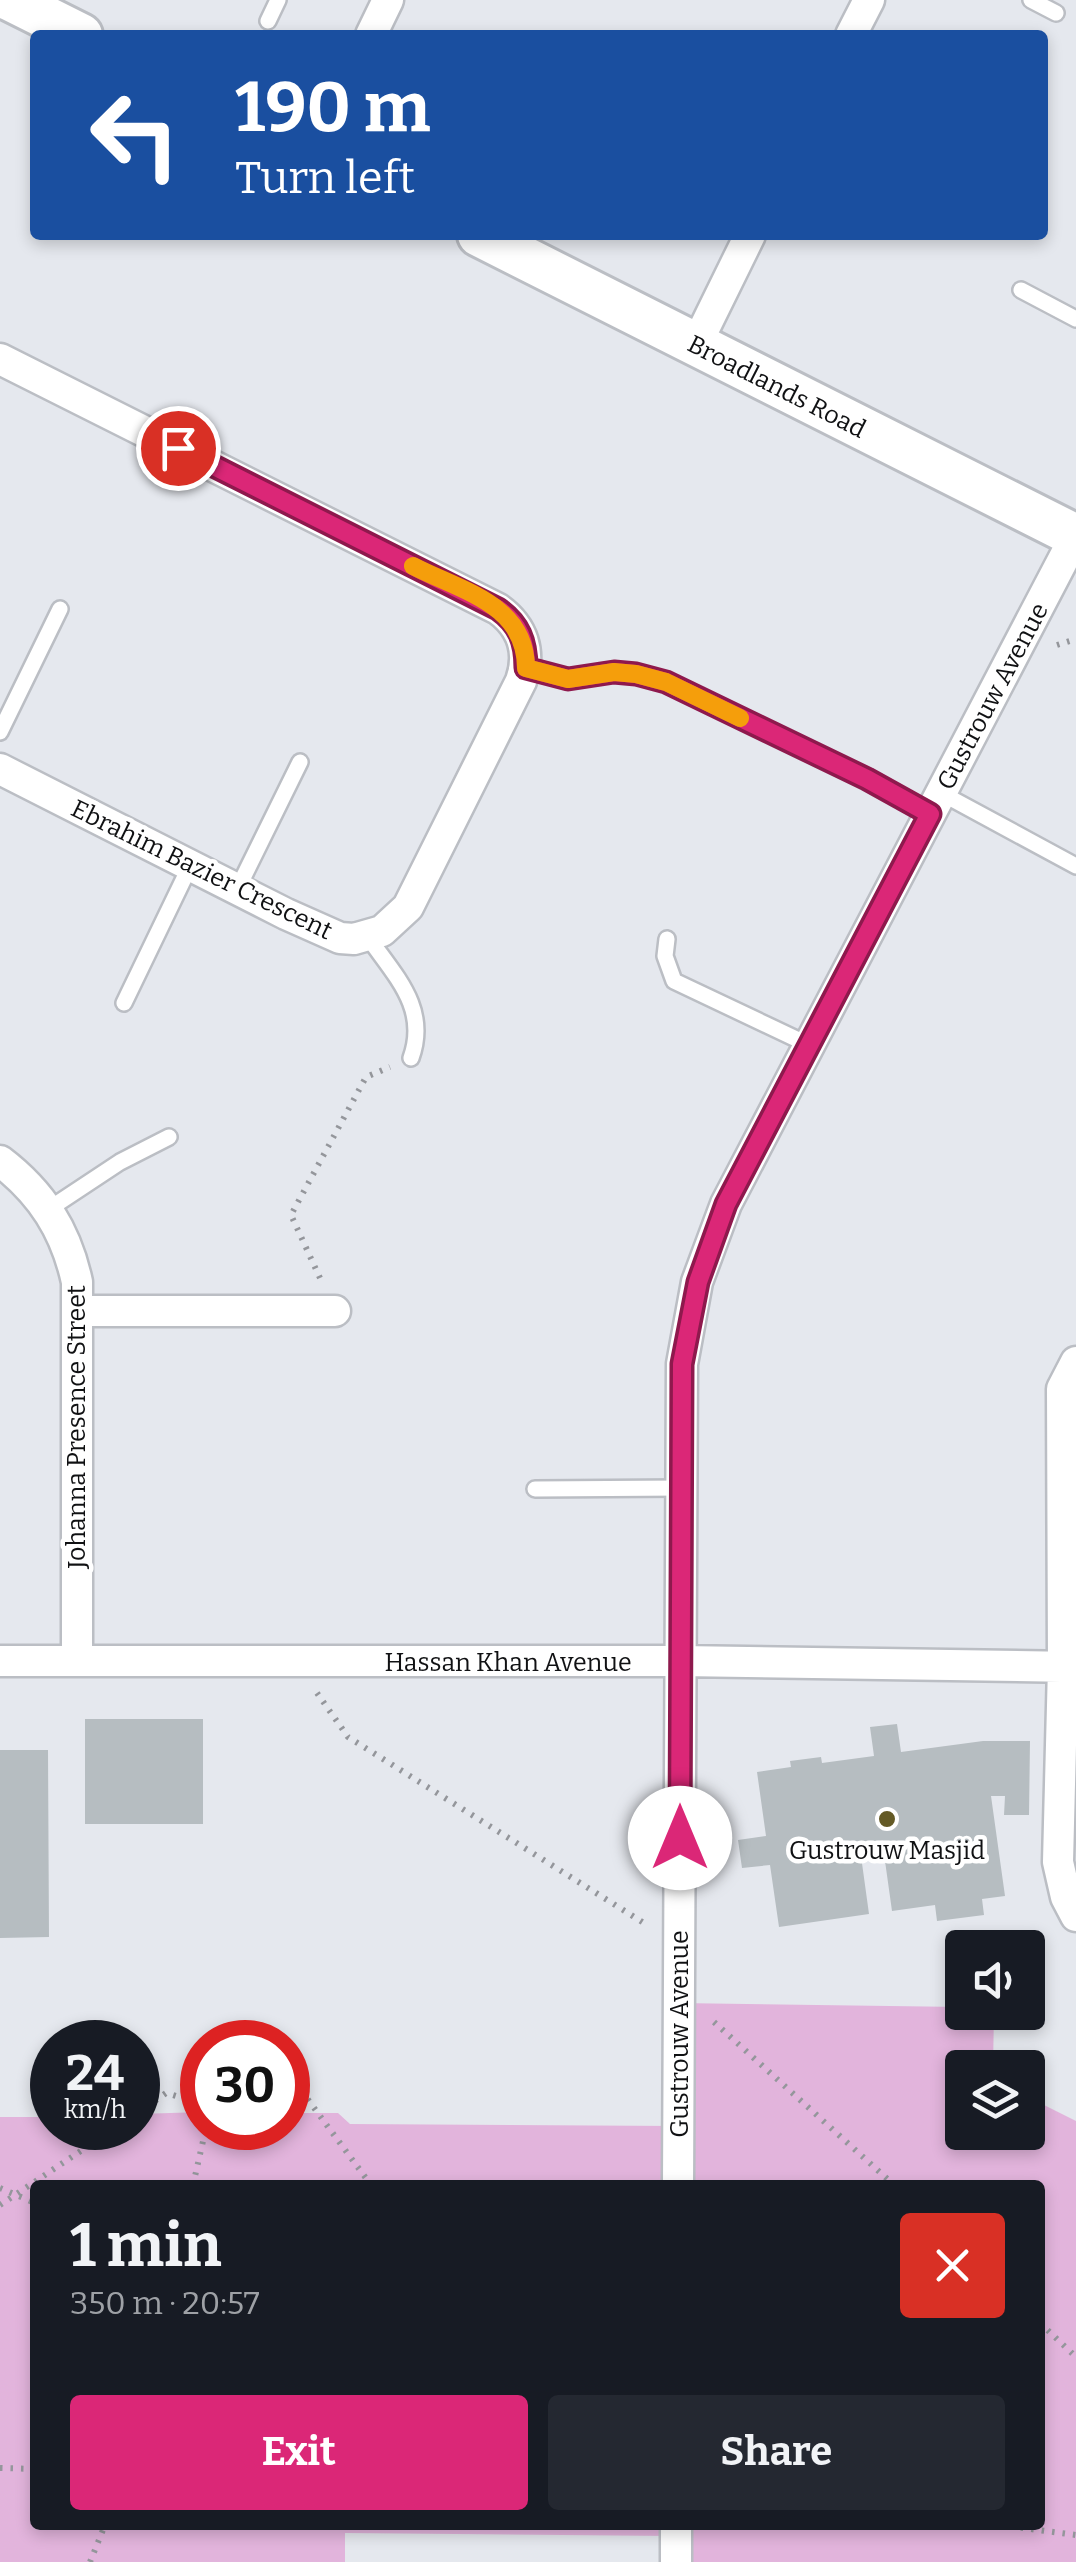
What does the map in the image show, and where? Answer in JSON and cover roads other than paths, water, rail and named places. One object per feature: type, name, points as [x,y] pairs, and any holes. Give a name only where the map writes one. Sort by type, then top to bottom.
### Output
[{"type":"main road","points":[[11,0],[71,30]]},
{"type":"main road","name":"Broadlands Road","points":[[489,240],[1076,536]]},
{"type":"street","points":[[373,30],[388,0]]},
{"type":"street","points":[[854,30],[869,0]]},
{"type":"street","points":[[696,345],[747,240]]},
{"type":"street","points":[[0,359],[498,609],[522,636],[526,668]]},
{"type":"street","name":"Gustrouw Avenue","points":[[678,2180],[682,1364],[698,1282],[726,1204],[1076,536]]},
{"type":"street","name":"Ebrahim Bazier Crescent","points":[[0,770],[340,938],[368,937],[396,921],[408,907],[526,668]]},
{"type":"street","name":"Johanna Presence Street","points":[[0,1161],[34,1190],[49,1209],[72,1260],[79,1311],[77,1660]]},
{"type":"street","points":[[79,1311],[335,1311]]},
{"type":"street","points":[[1076,1362],[1062,1388],[1070,1667],[1058,1862],[1066,1897],[1076,1916]]},
{"type":"street","name":"Hassan Khan Avenue","points":[[0,1661],[681,1661],[1070,1667]]},
{"type":"street","points":[[676,2530],[676,2562]]},
{"type":"lane","points":[[268,21],[278,0]]},
{"type":"lane","points":[[1031,0],[1056,13]]},
{"type":"lane","points":[[1021,290],[1076,318]]},
{"type":"lane","points":[[0,732],[60,609]]},
{"type":"lane","points":[[526,668],[568,679],[614,672],[666,682],[867,779],[936,804],[1076,866]]},
{"type":"lane","points":[[237,890],[300,762]]},
{"type":"lane","points":[[124,1004],[190,866]]},
{"type":"lane","points":[[368,937],[405,990],[417,1017],[417,1040],[410,1058]]},
{"type":"lane","points":[[668,939],[665,956],[674,981],[810,1046]]},
{"type":"lane","points":[[49,1209],[120,1162],[169,1137]]},
{"type":"lane","points":[[535,1489],[682,1488]]},
{"type":"place","name":"Gustrouw Masjid","points":[[887,1819]]}]
